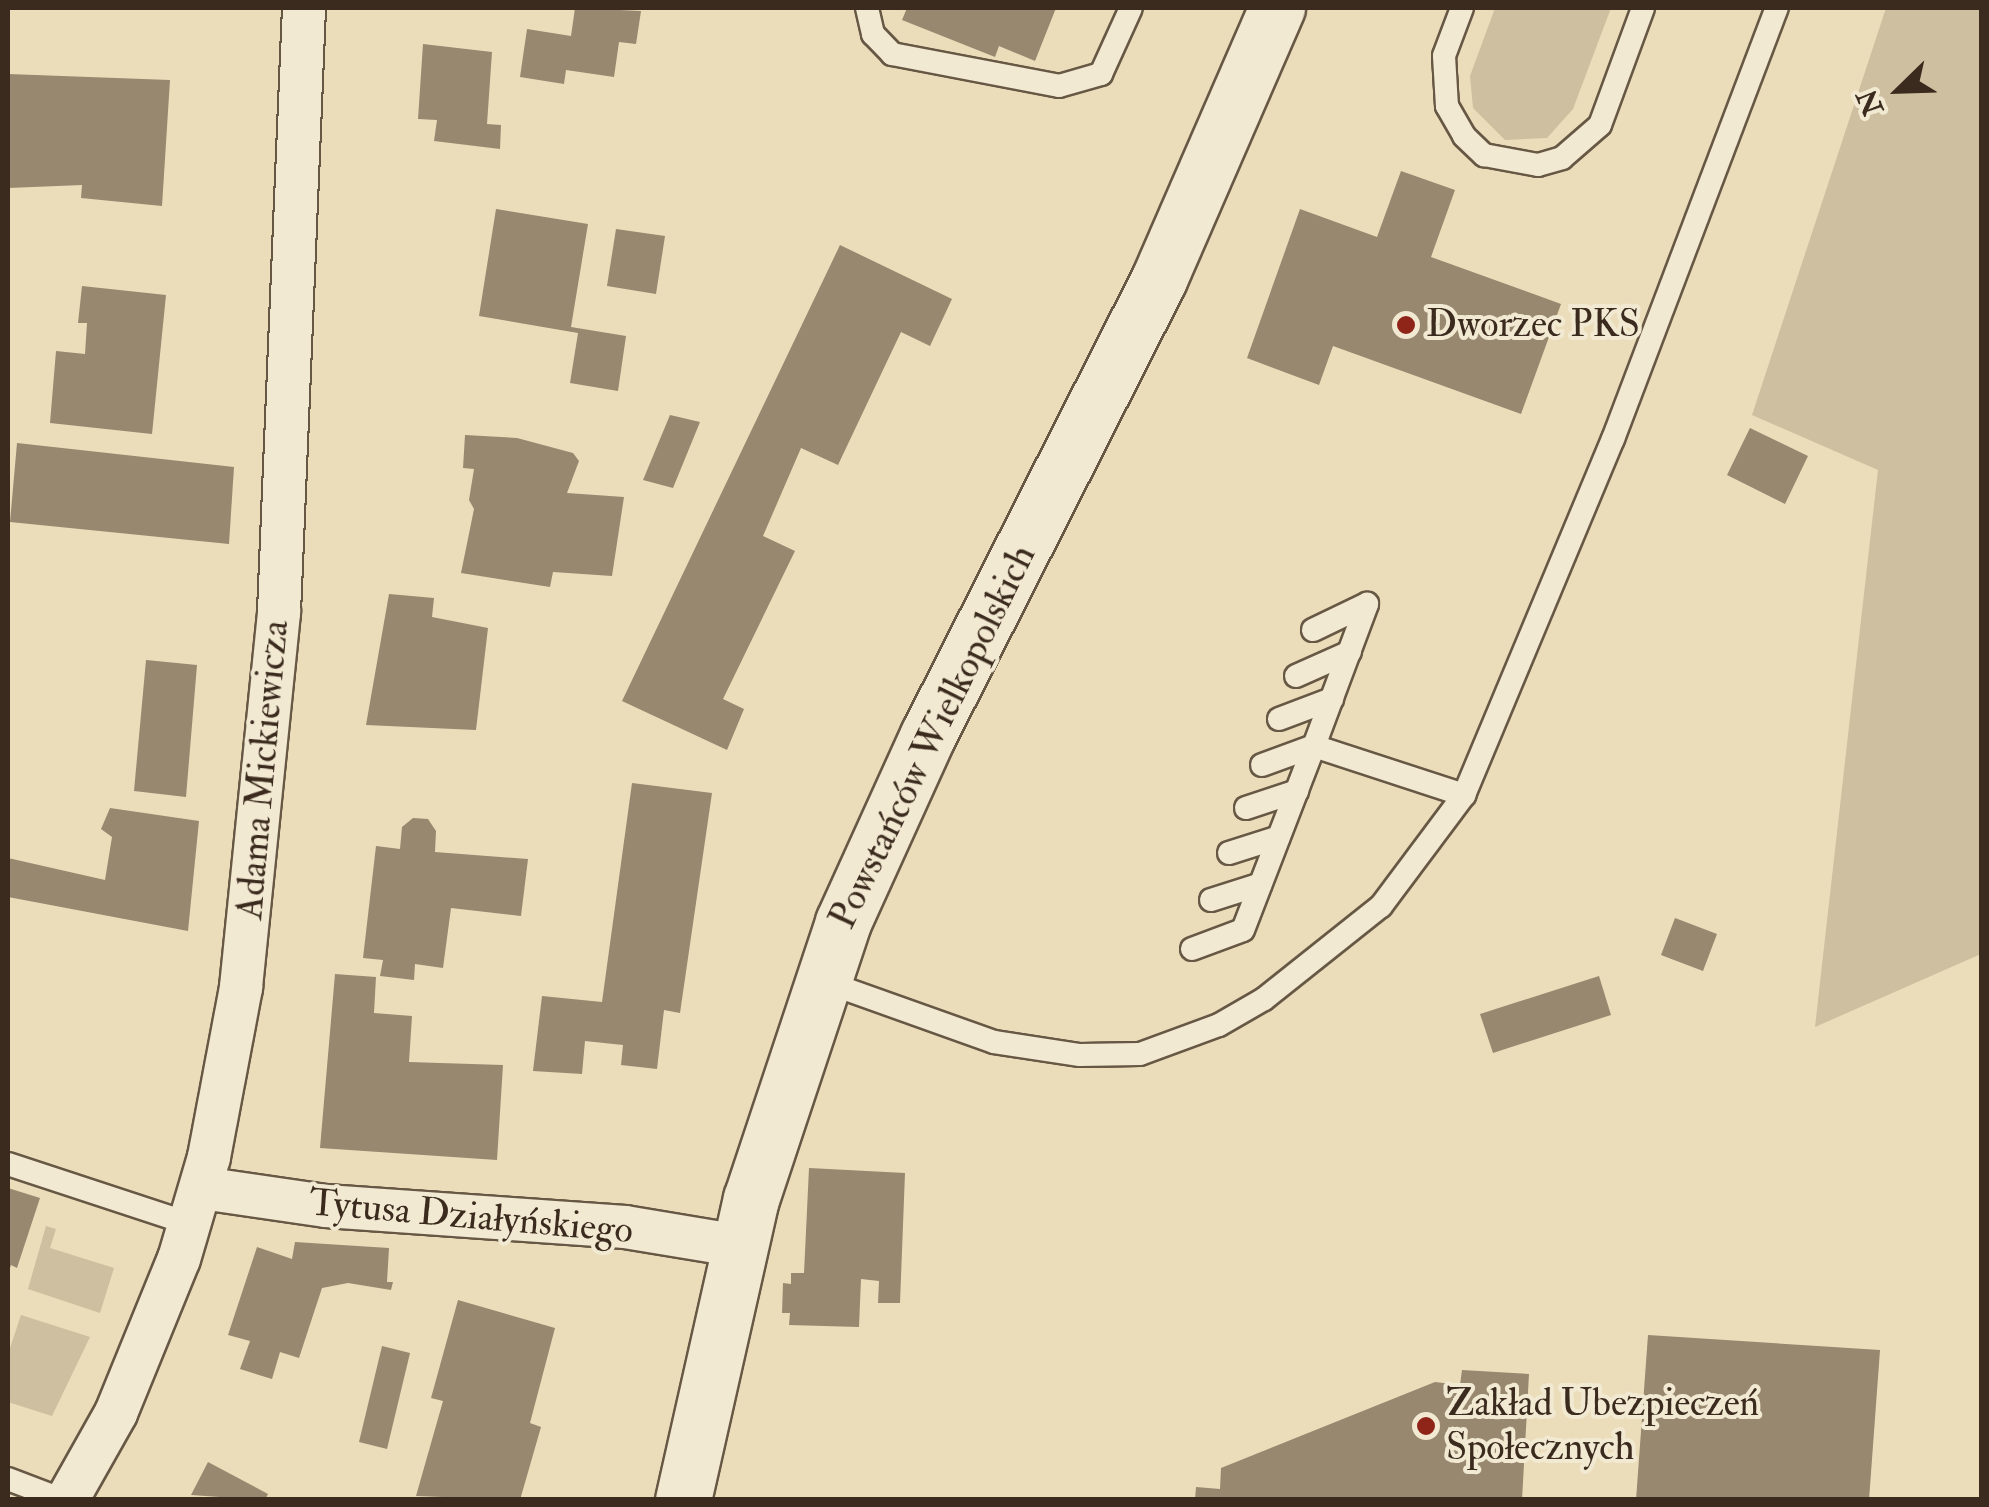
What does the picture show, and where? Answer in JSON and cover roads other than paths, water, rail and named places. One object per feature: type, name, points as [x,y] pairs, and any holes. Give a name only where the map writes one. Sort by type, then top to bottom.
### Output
[{"type":"street","name":"Adama Mickiewicza","points":[[65,1500],[135,1372],[196,1206],[241,986],[269,739],[304,8]]},
{"type":"street","name":"Powstańców Wielkopolskich","points":[[682,1500],[740,1246],[820,980],[928,735],[1186,222],[1277,8]]},
{"type":"street","name":"Tytusa Działyńskiego","points":[[196,1206],[340,1208],[609,1225],[740,1246]]},
{"type":"lane","points":[[867,8],[872,34],[892,54],[1059,86],[1101,74],[1132,8]]},
{"type":"lane","points":[[1462,8],[1444,56],[1447,106],[1484,155],[1538,165],[1562,158],[1600,125],[1643,8]]},
{"type":"lane","points":[[820,980],[964,1034],[1024,1048],[1110,1057],[1173,1045],[1264,999],[1345,940],[1412,870],[1464,795],[1613,439],[1777,8]]},
{"type":"lane","points":[[1192,949],[1243,930],[1367,604],[1312,630]]},
{"type":"lane","points":[[1296,676],[1350,652]]},
{"type":"lane","points":[[1279,719],[1332,699]]},
{"type":"lane","points":[[1262,765],[1314,746],[1464,795]]},
{"type":"lane","points":[[1246,808],[1296,791]]},
{"type":"lane","points":[[1229,853],[1279,838]]},
{"type":"lane","points":[[1211,900],[1261,884]]},
{"type":"lane","points":[[8,1164],[196,1206]]},
{"type":"lane","points":[[8,1478],[65,1500]]},
{"type":"place","name":"Dworzec PKS","points":[[1406,325]]},
{"type":"place","name":"Zakład Ubezpieczeń Społecznych","points":[[1426,1426]]}]
